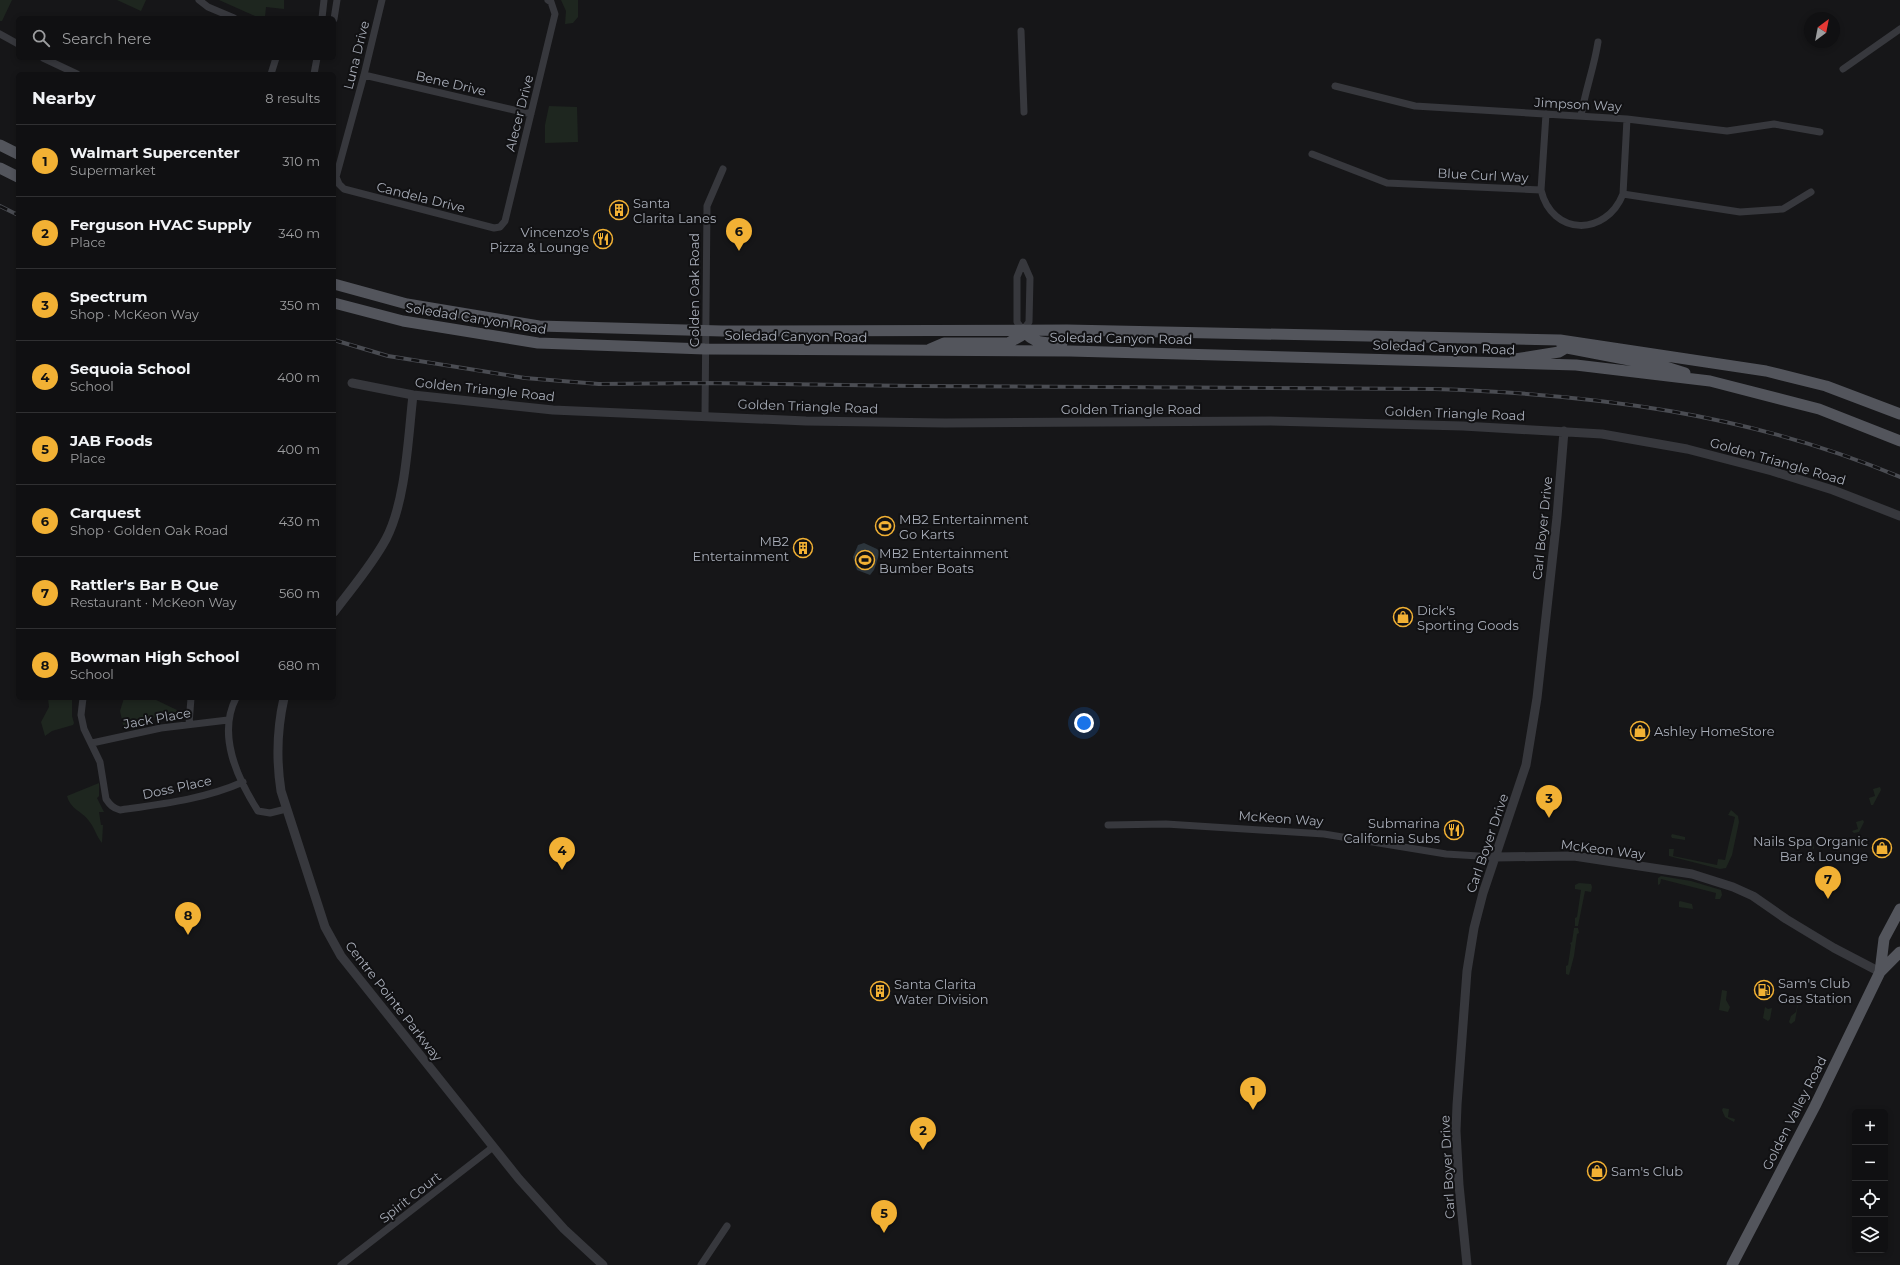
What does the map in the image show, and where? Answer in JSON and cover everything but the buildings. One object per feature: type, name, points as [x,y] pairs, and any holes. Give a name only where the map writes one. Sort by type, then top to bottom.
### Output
[{"type":"main road","points":[[0,145],[16,153]]},
{"type":"main road","points":[[0,168],[16,176]]},
{"type":"main road","name":"Soledad Canyon Road","points":[[336,285],[407,304],[539,326],[705,331],[1023,330],[1567,343],[1766,371],[1826,386],[1900,414]]},
{"type":"main road","name":"Soledad Canyon Road","points":[[336,304],[402,321],[538,343],[706,350],[924,352],[1036,350],[1576,366],[1710,381],[1819,409],[1900,441]]},
{"type":"main road","points":[[924,352],[944,343],[1008,343],[1021,336],[1023,330],[1032,340],[1041,342],[1149,346],[1184,349],[1198,354]]},
{"type":"main road","points":[[1501,363],[1530,356],[1559,352],[1567,343],[1666,367],[1710,381]]},
{"type":"main road","name":"Golden Valley Road","points":[[1732,1265],[1815,1106],[1880,972],[1884,939],[1900,909]]},
{"type":"main road","name":"Golden Valley Road","points":[[1880,972],[1900,952]]},
{"type":"street","points":[[199,0],[230,16]]},
{"type":"street","points":[[322,16],[324,0]]},
{"type":"street","points":[[334,16],[337,0]]},
{"type":"street","name":"Luna Drive","points":[[338,184],[336,178],[364,75],[382,0]]},
{"type":"street","name":"Alecer Drive","points":[[500,227],[505,221],[555,14],[549,1]]},
{"type":"street","points":[[1843,69],[1900,29]]},
{"type":"street","points":[[1021,31],[1024,112]]},
{"type":"street","points":[[0,34],[16,43]]},
{"type":"street","points":[[1581,116],[1583,101],[1595,64],[1598,42]]},
{"type":"street","points":[[47,60],[73,72]]},
{"type":"street","points":[[272,72],[275,60]]},
{"type":"street","points":[[314,72],[317,60]]},
{"type":"street","name":"Bene Drive","points":[[364,75],[531,114]]},
{"type":"street","name":"Jimpson Way","points":[[1335,86],[1415,106],[1627,119],[1727,131],[1774,124],[1820,132]]},
{"type":"street","points":[[1541,190],[1546,114]]},
{"type":"street","points":[[1627,119],[1623,194],[1740,212],[1783,209],[1811,192]]},
{"type":"street","name":"Blue Curl Way","points":[[1312,154],[1386,183],[1541,190],[1547,205],[1553,214],[1563,221],[1578,226],[1596,224],[1610,215],[1619,204],[1623,194]]},
{"type":"street","name":"Golden Oak Road","points":[[705,415],[707,206],[723,169]]},
{"type":"street","name":"Candela Drive","points":[[338,184],[344,189],[494,228],[500,227]]},
{"type":"street","points":[[1023,262],[1030,278],[1029,322],[1023,330],[1018,322],[1017,296],[1018,276],[1023,262]]},
{"type":"street","name":"Golden Triangle Road","points":[[352,383],[413,395],[553,410],[705,415],[806,421],[1270,421],[1463,426],[1602,434],[1645,441],[1730,459],[1813,484],[1900,516]]},
{"type":"street","points":[[336,609],[378,553],[393,523],[401,491],[413,395]]},
{"type":"street","name":"Carl Boyer Drive","points":[[1467,1265],[1459,1185],[1457,1105],[1469,953],[1483,893],[1526,765],[1537,698],[1557,517],[1564,431]]},
{"type":"street","points":[[83,700],[81,715],[84,729],[92,743]]},
{"type":"street","points":[[189,724],[191,700]]},
{"type":"street","points":[[235,700],[228,720],[228,741],[233,760],[243,782],[258,811],[270,814],[286,809]]},
{"type":"street","name":"Centre Pointe Parkway","points":[[284,700],[278,734],[278,772],[286,809],[325,927],[333,942],[341,956],[493,1147],[541,1204],[603,1265]]},
{"type":"street","name":"Jack Place","points":[[92,743],[161,728],[228,720]]},
{"type":"street","name":"Doss Place","points":[[92,743],[103,774],[106,799],[115,809],[120,810],[188,800],[230,788],[243,782]]},
{"type":"street","name":"McKeon Way","points":[[1108,825],[1166,824],[1324,834],[1446,854],[1494,857],[1574,856],[1692,874],[1727,885],[1753,896],[1786,919],[1834,948],[1880,972]]},
{"type":"street","name":"Spirit Court","points":[[341,1265],[493,1147]]},
{"type":"street","points":[[701,1265],[727,1226]]},
{"type":"shaded area","points":[[0,0],[12,0],[2,21],[0,21]]},
{"type":"shaded area","points":[[117,0],[146,0],[141,11]]},
{"type":"shaded area","points":[[219,0],[284,0],[284,9],[266,7],[265,16],[255,16]]},
{"type":"shaded area","points":[[561,0],[578,0],[578,17],[573,23],[565,24],[566,11]]},
{"type":"shaded area","points":[[549,106],[577,107],[578,142],[545,143],[545,125]]},
{"type":"shaded area","name":"MB2 Entertainment Bumber Boats","points":[[864,543],[880,552],[874,570],[870,575],[857,570],[853,557],[858,545]]},
{"type":"shaded area","points":[[48,700],[72,700],[73,725],[52,731],[45,736],[41,722],[49,707]]},
{"type":"shaded area","points":[[123,700],[156,700],[177,710],[176,713],[143,720],[144,726],[124,729],[120,711]]},
{"type":"shaded area","points":[[99,783],[99,796],[97,798],[104,812],[99,812],[101,825],[103,825],[102,843],[86,817],[71,804],[67,796]]},
{"type":"shaded area","points":[[1880,787],[1881,790],[1873,805],[1871,805],[1869,798],[1875,796],[1873,789]]},
{"type":"shaded area","points":[[1731,810],[1738,816],[1739,822],[1732,855],[1726,868],[1720,869],[1669,856],[1669,849],[1674,849],[1673,856],[1717,865],[1718,859],[1725,860],[1735,817],[1728,815]]},
{"type":"shaded area","points":[[1863,820],[1864,822],[1859,832],[1854,833],[1852,831],[1858,829],[1856,822]]},
{"type":"shaded area","points":[[1672,834],[1685,837],[1685,840],[1672,838]]},
{"type":"shaded area","points":[[1805,839],[1806,842],[1813,841],[1814,849],[1798,841]]},
{"type":"shaded area","points":[[1661,876],[1691,881],[1721,890],[1722,895],[1720,899],[1715,899],[1716,893],[1661,879],[1660,884],[1658,885],[1658,878]]},
{"type":"shaded area","points":[[1579,883],[1591,884],[1592,887],[1591,892],[1585,891],[1578,926],[1575,926],[1575,918],[1577,917],[1581,890],[1575,889],[1575,885]]},
{"type":"shaded area","points":[[1680,901],[1692,904],[1693,909],[1679,907]]},
{"type":"shaded area","points":[[1574,928],[1578,928],[1579,933],[1577,934],[1574,956],[1569,975],[1566,974],[1566,966],[1568,965],[1570,943],[1572,942]]},
{"type":"shaded area","points":[[1802,981],[1795,1021],[1791,1024],[1789,1022],[1791,1016],[1796,1012]]},
{"type":"shaded area","points":[[1722,990],[1727,991],[1726,1000],[1730,1007],[1728,1012],[1719,1010]]},
{"type":"shaded area","points":[[1765,1007],[1768,1009],[1772,1008],[1770,1019],[1768,1021],[1763,1018]]},
{"type":"shaded area","points":[[1723,1108],[1729,1109],[1728,1117],[1735,1119],[1734,1122],[1725,1117],[1722,1110]]},
{"type":"railway","points":[[0,206],[16,214]]},
{"type":"railway","points":[[336,341],[388,356],[525,378],[599,384],[706,383],[913,386],[1434,389],[1553,396],[1612,402],[1671,411],[1729,423],[1787,437],[1844,455],[1900,477]]},
{"type":"place","name":"Santa Clarita Lanes","points":[[619,210]]},
{"type":"place","name":"Vincenzo's Pizza & Lounge","points":[[603,239]]},
{"type":"place","name":"Carquest","points":[[739,251]]},
{"type":"place","name":"MB2 Entertainment Go Karts","points":[[885,526]]},
{"type":"place","name":"MB2 Entertainment","points":[[803,548]]},
{"type":"place","name":"MB2 Entertainment Bumber Boats","points":[[865,560]]},
{"type":"place","name":"Dick's Sporting Goods","points":[[1403,617]]},
{"type":"place","name":"Ashley HomeStore","points":[[1640,731]]},
{"type":"place","name":"Spectrum","points":[[1549,818]]},
{"type":"place","name":"Submarina California Subs","points":[[1454,830]]},
{"type":"place","name":"Nails Spa Organic Bar & Lounge","points":[[1882,848]]},
{"type":"place","name":"Sequoia School","points":[[562,870]]},
{"type":"place","name":"Rattler's Bar B Que","points":[[1828,899]]},
{"type":"place","name":"Bowman High School","points":[[188,935]]},
{"type":"place","name":"Sam's Club Gas Station","points":[[1764,990]]},
{"type":"place","name":"Santa Clarita Water Division","points":[[880,991]]},
{"type":"place","name":"Walmart Supercenter","points":[[1253,1110]]},
{"type":"place","name":"Ferguson HVAC Supply","points":[[923,1150]]},
{"type":"place","name":"Sam's Club","points":[[1597,1171]]},
{"type":"place","name":"JAB Foods","points":[[884,1233]]}]
